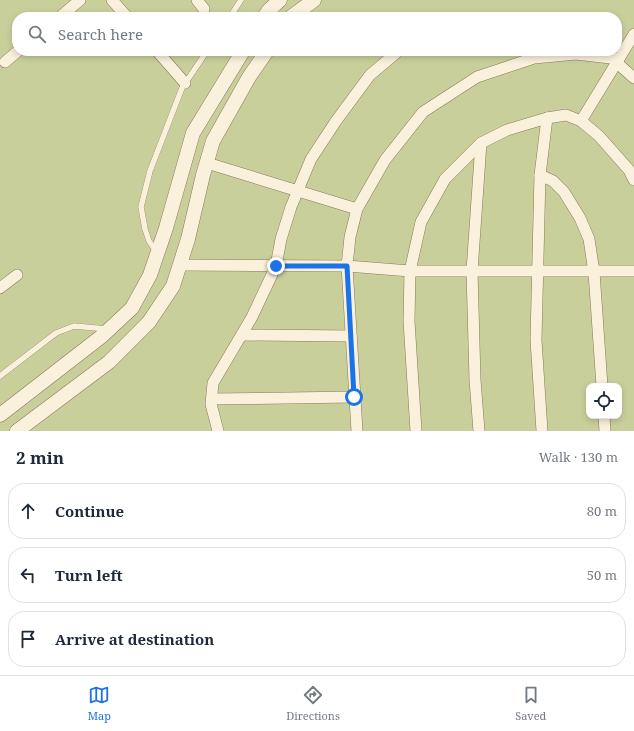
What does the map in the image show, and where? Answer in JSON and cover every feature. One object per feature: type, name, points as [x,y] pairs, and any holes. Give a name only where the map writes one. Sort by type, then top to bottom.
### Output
[{"type":"street","points":[[66,12],[80,0]]},
{"type":"street","points":[[112,0],[123,12]]},
{"type":"street","points":[[268,12],[280,0]]},
{"type":"street","points":[[298,12],[314,0]]},
{"type":"street","points":[[622,54],[634,34]]},
{"type":"street","points":[[5,62],[12,56]]},
{"type":"street","points":[[161,56],[185,84]]},
{"type":"street","points":[[0,415],[108,329],[132,308],[150,275],[166,228],[193,133],[240,56]]},
{"type":"street","points":[[17,431],[108,362],[149,322],[173,286],[188,239],[213,140],[249,77],[264,56]]},
{"type":"street","points":[[218,431],[213,416],[213,383],[252,317],[276,266],[281,239],[297,191],[311,159],[336,121],[370,75],[392,56]]},
{"type":"street","points":[[357,431],[347,266],[350,237],[357,209],[385,160],[423,112],[477,77],[534,58],[555,56]]},
{"type":"street","points":[[588,56],[618,61],[634,78]]},
{"type":"street","points":[[581,121],[621,56]]},
{"type":"street","points":[[416,431],[409,321],[410,271],[421,222],[445,179],[481,143],[507,130],[547,118],[566,115],[581,121],[599,136],[629,170],[634,180]]},
{"type":"street","points":[[542,431],[536,340],[537,271],[540,175],[547,118]]},
{"type":"street","points":[[479,431],[475,380],[472,271],[481,143]]},
{"type":"street","points":[[207,163],[357,209]]},
{"type":"street","points":[[540,175],[553,181],[564,192],[580,218],[589,239],[594,272],[602,383]]},
{"type":"street","points":[[180,265],[347,266],[410,271],[634,271]]},
{"type":"street","points":[[0,288],[17,276]]},
{"type":"street","points":[[242,335],[351,336]]},
{"type":"street","points":[[212,400],[354,397]]},
{"type":"street","points":[[604,419],[605,431]]},
{"type":"lane","points":[[234,12],[242,0]]},
{"type":"lane","points":[[157,253],[149,241],[145,229],[142,207],[150,170],[182,88],[204,56]]},
{"type":"lane","points":[[0,376],[56,333],[74,326],[108,329]]},
{"type":"green space","points":[[0,0],[634,0],[634,431],[0,431]]},
{"type":"route","points":[[276,266],[347,266],[354,397]]}]
